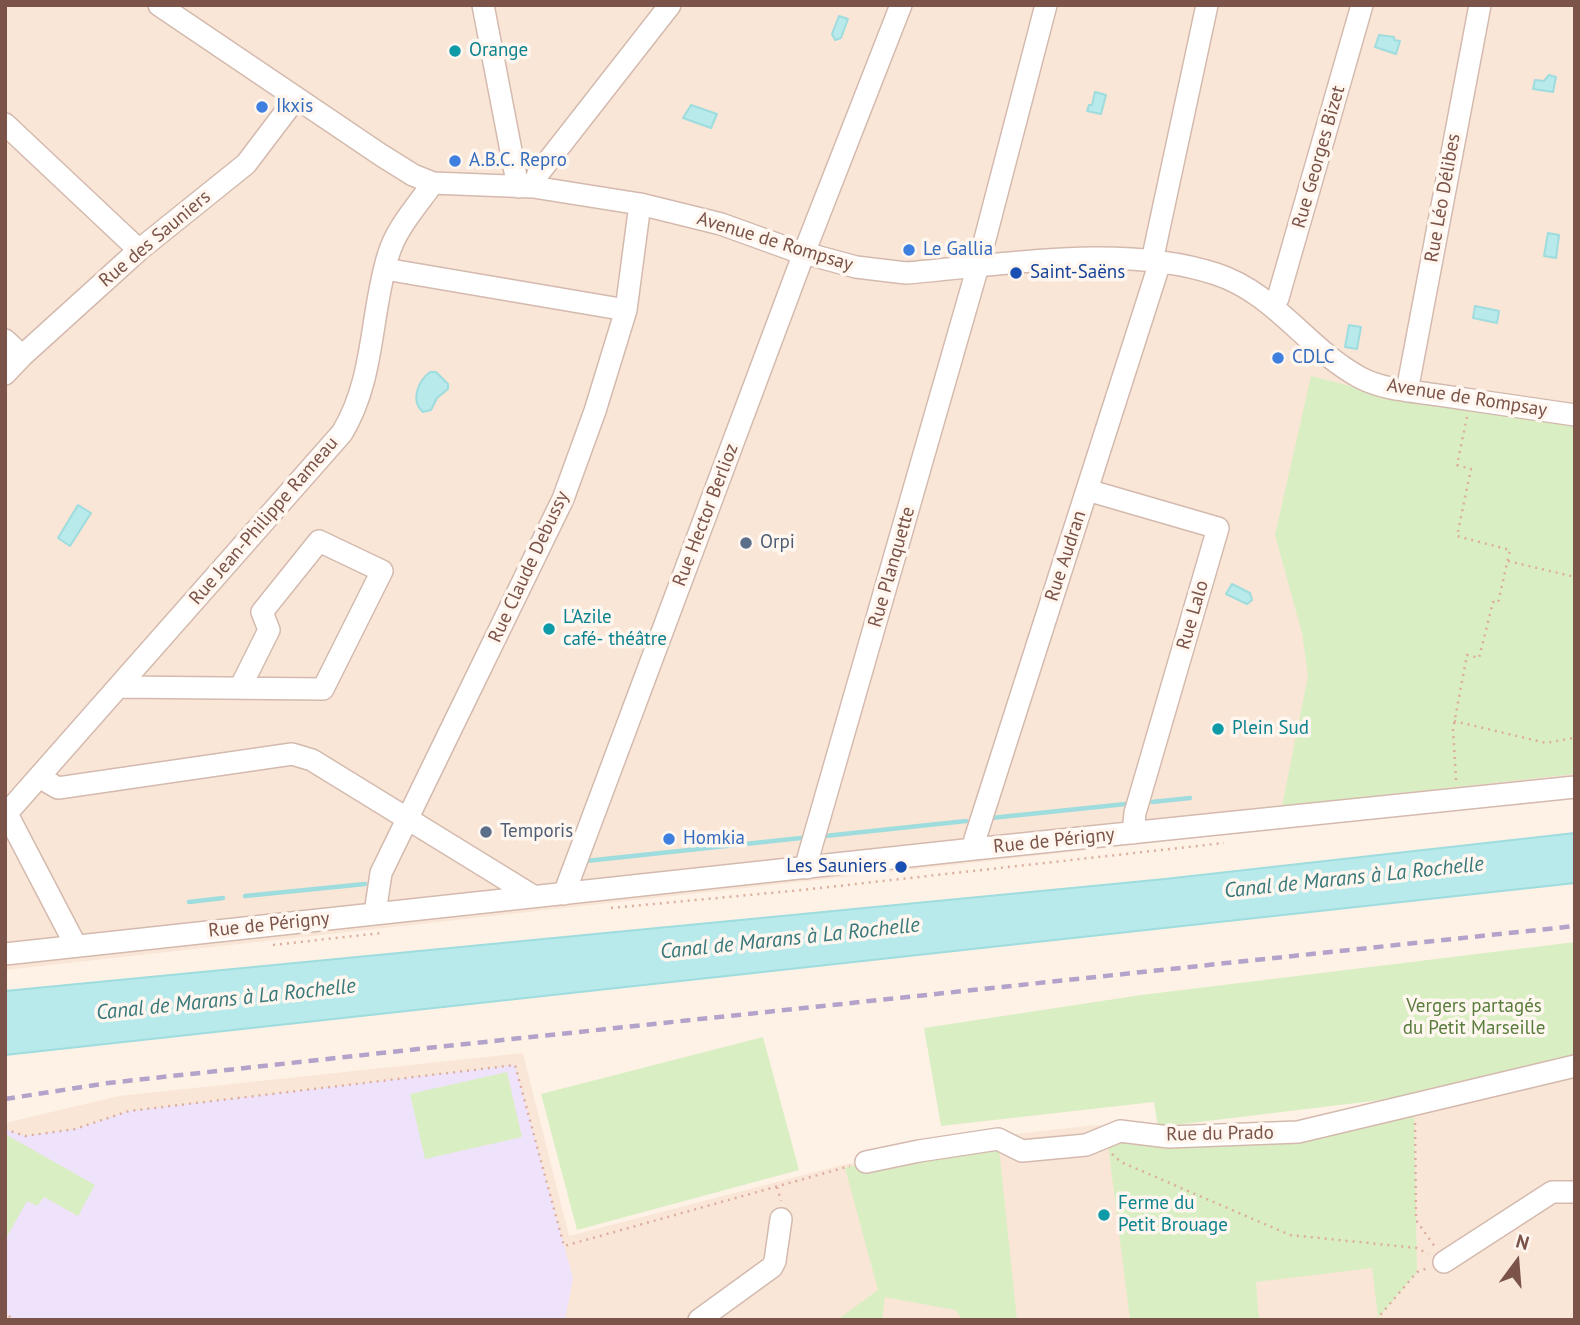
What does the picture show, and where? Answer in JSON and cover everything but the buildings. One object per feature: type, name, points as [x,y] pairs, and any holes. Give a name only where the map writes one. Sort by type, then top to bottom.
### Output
[{"type":"street","name":"Avenue de Rompsay","points":[[159,5],[296,99],[413,175],[433,183],[525,187],[640,204],[721,224],[804,253],[884,272],[906,273],[1087,258],[1156,262],[1216,274],[1239,284],[1272,306],[1346,370],[1364,380],[1407,391],[1575,415]]},
{"type":"street","points":[[483,5],[525,187]]},
{"type":"street","points":[[525,187],[670,5]]},
{"type":"street","name":"Rue Hector Berlioz","points":[[564,894],[804,253],[901,5]]},
{"type":"street","name":"Rue Planquette","points":[[807,868],[978,266],[1046,5]]},
{"type":"street","name":"Rue Audran","points":[[974,849],[1156,262],[1207,5]]},
{"type":"street","name":"Rue Georges Bizet","points":[[1272,306],[1278,298],[1362,5]]},
{"type":"street","name":"Rue Léo Délibes","points":[[1407,391],[1480,5]]},
{"type":"street","name":"Rue des Sauniers","points":[[5,374],[139,250],[246,164],[296,99]]},
{"type":"street","points":[[5,124],[139,250]]},
{"type":"street","name":"Rue Jean-Philippe Rameau","points":[[6,811],[39,777],[342,432],[354,412],[362,389],[387,256],[397,233],[433,183]]},
{"type":"street","name":"Rue Claude Debussy","points":[[375,913],[381,873],[563,499],[595,411],[626,310],[640,204]]},
{"type":"street","points":[[385,269],[626,310]]},
{"type":"street","points":[[5,340],[22,356]]},
{"type":"street","name":"Rue Lalo","points":[[1087,490],[1218,528],[1135,813],[1133,833]]},
{"type":"street","points":[[118,687],[323,689],[382,571],[318,541],[262,612],[269,631],[240,688]]},
{"type":"street","points":[[39,777],[58,788],[292,754],[312,760],[533,896]]},
{"type":"street","name":"Rue de Périgny","points":[[5,954],[1575,787]]},
{"type":"street","points":[[6,811],[76,946]]},
{"type":"street","name":"Rue du Prado","points":[[866,1162],[998,1139],[1022,1152],[1086,1145],[1120,1131],[1169,1137],[1298,1132],[1575,1066]]},
{"type":"street","points":[[1444,1262],[1552,1192],[1575,1192]]},
{"type":"street","points":[[699,1320],[772,1267],[781,1219]]},
{"type":"path","points":[[1455,800],[1457,773],[1453,729],[1467,655],[1479,658],[1493,601],[1499,603],[1510,550],[1457,536],[1471,469],[1457,465],[1471,400]]},
{"type":"path","points":[[1508,561],[1575,577]]},
{"type":"path","points":[[1454,721],[1546,743],[1573,738],[1575,730]]},
{"type":"path","points":[[601,909],[802,890],[1233,842]]},
{"type":"path","points":[[267,946],[388,932]]},
{"type":"path","points":[[5,1129],[24,1136],[75,1129],[129,1111],[515,1065],[564,1246],[866,1162]]},
{"type":"path","points":[[1376,1320],[1417,1272],[1444,1262],[1416,1220],[1414,1103]]},
{"type":"path","points":[[1086,1145],[1107,1150],[1121,1162],[1290,1235],[1417,1248]]},
{"type":"path","points":[[5,1310],[12,1320]]},
{"type":"shaded area","points":[[5,5],[1575,5],[1575,796],[5,970]]},
{"type":"shaded area","points":[[1575,1020],[1575,1320],[5,1320],[5,1123],[119,1096],[523,1053],[569,1236],[838,1166],[969,1139],[1097,1125],[1199,1139],[1296,1129],[1492,1081]]},
{"type":"shaded area","points":[[515,1065],[573,1278],[565,1320],[12,1320],[5,1310],[5,1129],[25,1136],[75,1129],[129,1111]]},
{"type":"green space","points":[[1311,376],[1410,401],[1575,424],[1575,774],[1282,806],[1308,676],[1302,633],[1275,535]]},
{"type":"green space","name":"Vergers partagés du Petit Marseille","points":[[1575,942],[1575,1059],[1414,1096],[1158,1127],[1154,1102],[941,1126],[924,1028],[1141,995]]},
{"type":"green space","points":[[763,1037],[799,1170],[577,1230],[541,1094]]},
{"type":"green space","points":[[507,1072],[522,1137],[425,1159],[410,1094]]},
{"type":"green space","points":[[1414,1103],[1417,1272],[1378,1318],[1372,1268],[1256,1282],[1259,1320],[1130,1320],[1107,1137],[1298,1132]]},
{"type":"green space","points":[[5,1134],[95,1185],[78,1216],[44,1197],[37,1206],[27,1201],[5,1240]]},
{"type":"green space","points":[[998,1139],[1017,1320],[963,1320],[955,1310],[885,1297],[882,1320],[837,1320],[878,1290],[845,1168]]},
{"type":"water","points":[[839,16],[848,19],[841,38],[835,40],[832,34]]},
{"type":"water","points":[[1379,35],[1394,37],[1394,40],[1400,41],[1396,54],[1375,47]]},
{"type":"water","points":[[1549,75],[1556,77],[1553,92],[1533,89],[1535,80],[1544,81]]},
{"type":"water","points":[[1095,92],[1106,95],[1101,114],[1087,111],[1089,105],[1092,105]]},
{"type":"water","points":[[691,105],[717,114],[711,128],[683,118]]},
{"type":"water","points":[[1548,233],[1559,235],[1556,258],[1544,256]]},
{"type":"water","points":[[1475,306],[1499,311],[1497,323],[1473,318]]},
{"type":"water","points":[[1349,325],[1361,327],[1357,349],[1345,347]]},
{"type":"water","points":[[430,372],[436,372],[448,384],[448,389],[437,398],[431,410],[423,412],[417,402],[417,391]]},
{"type":"water","points":[[78,505],[91,513],[70,546],[58,538]]},
{"type":"water","points":[[1232,584],[1250,593],[1252,600],[1247,604],[1226,594]]},
{"type":"water","name":"Canal de Marans à La Rochelle","points":[[1575,833],[1575,883],[5,1055],[5,991],[1165,879]]},
{"type":"waterway","points":[[1152,802],[1190,798]]},
{"type":"waterway","points":[[991,818],[1126,804]]},
{"type":"waterway","points":[[825,836],[966,821]]},
{"type":"waterway","points":[[586,861],[801,838]]},
{"type":"waterway","points":[[245,896],[365,884]]},
{"type":"waterway","points":[[189,902],[223,898]]},
{"type":"railway","points":[[5,1099],[108,1083],[1575,926]]},
{"type":"place","name":"Orange","points":[[455,51]]},
{"type":"place","name":"Ikxis","points":[[262,107]]},
{"type":"place","name":"A.B.C. Repro","points":[[455,161]]},
{"type":"place","name":"Le Gallia","points":[[909,250]]},
{"type":"place","name":"Saint-Saëns","points":[[1016,273]]},
{"type":"place","name":"CDLC","points":[[1278,358]]},
{"type":"place","name":"Orpi","points":[[746,543]]},
{"type":"place","name":"L'Azile café- théâtre","points":[[549,629]]},
{"type":"place","name":"Plein Sud","points":[[1218,729]]},
{"type":"place","name":"Temporis","points":[[486,832]]},
{"type":"place","name":"Homkia","points":[[669,839]]},
{"type":"place","name":"Les Sauniers","points":[[901,867]]},
{"type":"place","name":"Ferme du Petit Brouage","points":[[1104,1215]]}]
